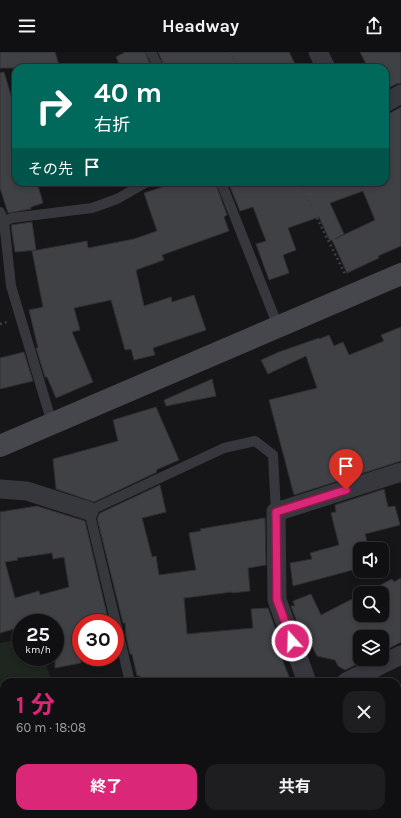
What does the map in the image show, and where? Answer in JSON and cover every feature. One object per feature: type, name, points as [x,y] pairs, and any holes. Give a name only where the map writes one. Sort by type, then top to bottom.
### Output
[{"type":"street","points":[[318,52],[324,64]]},
{"type":"street","points":[[389,101],[401,94]]},
{"type":"street","points":[[0,446],[401,274]]},
{"type":"street","points":[[306,678],[277,600],[276,512],[401,472]]},
{"type":"street","points":[[0,489],[27,491],[89,511]]},
{"type":"street","points":[[354,678],[401,655]]},
{"type":"lane","points":[[151,52],[157,64]]},
{"type":"lane","points":[[52,423],[11,286],[2,216],[12,218],[92,208],[118,199],[140,186]]},
{"type":"lane","points":[[223,186],[278,326]]},
{"type":"lane","points":[[129,678],[89,511],[224,448],[255,441],[273,455],[276,512]]},
{"type":"path","points":[[231,52],[236,64]]},
{"type":"path","points":[[301,186],[355,294]]},
{"type":"shaded area","points":[[12,641],[12,666],[46,666],[51,678],[0,678],[0,643]]},
{"type":"building","points":[[0,52],[55,52],[59,64],[12,64],[12,68],[0,68]]},
{"type":"building","points":[[125,52],[145,52],[150,64],[119,64],[116,57]]},
{"type":"building","points":[[158,52],[289,52],[295,64],[163,64]]},
{"type":"building","points":[[360,52],[401,52],[401,83],[389,88],[389,64],[366,64]]},
{"type":"building","points":[[4,72],[12,99],[12,186],[38,186],[43,203],[31,207],[31,209],[8,213],[0,188],[0,73]]},
{"type":"building","points":[[401,107],[401,246],[378,256],[379,258],[347,273],[332,240],[330,241],[319,217],[288,228],[296,250],[283,255],[289,273],[269,280],[256,244],[266,241],[253,207],[240,211],[230,186],[389,186],[389,113]],"holes":[[[363,191],[375,220],[335,239],[344,234],[330,203]]]},
{"type":"building","points":[[166,186],[216,186],[227,215],[224,217],[229,231],[162,255],[164,260],[136,270],[144,306],[171,297],[172,302],[194,295],[206,330],[153,348],[155,355],[134,360],[131,349],[125,350],[111,300],[74,308],[80,330],[72,332],[93,382],[56,398],[47,377],[45,377],[36,348],[38,348],[29,310],[43,307],[32,251],[87,241],[88,248],[134,239],[157,231],[144,193]]},
{"type":"building","points":[[32,222],[36,250],[15,252],[11,225]]},
{"type":"building","points":[[401,327],[401,461],[294,495],[269,400],[317,388],[306,356],[268,374],[261,360],[279,352],[329,335],[334,346],[343,342],[349,355],[384,341],[381,335]]},
{"type":"building","points":[[24,352],[33,381],[0,389],[0,358]]},
{"type":"building","points":[[212,379],[216,396],[166,406],[164,400]]},
{"type":"building","points":[[156,407],[179,460],[156,470],[157,472],[94,502],[56,489],[53,459],[118,441],[113,420]]},
{"type":"building","points":[[160,485],[166,512],[142,518],[152,557],[156,556],[159,575],[196,570],[189,533],[201,531],[200,529],[265,518],[266,565],[248,568],[250,591],[184,598],[187,634],[253,628],[251,609],[268,608],[285,655],[281,656],[289,678],[140,678],[140,676],[137,676],[126,636],[124,614],[121,614],[97,518],[100,513]]},
{"type":"building","points":[[384,489],[388,507],[395,506],[400,525],[365,534],[367,542],[353,542],[353,570],[293,586],[290,563],[312,559],[310,553],[339,545],[331,513],[336,512],[335,505]]},
{"type":"building","points":[[37,506],[85,521],[107,614],[72,614],[72,665],[55,668],[55,666],[64,666],[64,614],[12,614],[12,630],[0,633],[0,512]],"holes":[[[52,553],[53,559],[64,557],[69,587],[40,595],[39,591],[15,598],[5,562],[18,560],[17,558]]]},
{"type":"building","points":[[401,578],[401,642],[389,648],[389,630],[353,630],[353,666],[345,670],[338,666],[335,660],[317,656],[312,646],[306,648],[291,606],[295,606],[293,601],[311,594],[321,615],[353,599],[353,622],[389,622],[389,586],[378,586],[392,579],[394,582]]},
{"type":"route","points":[[292,641],[277,600],[276,512],[346,490]]}]
